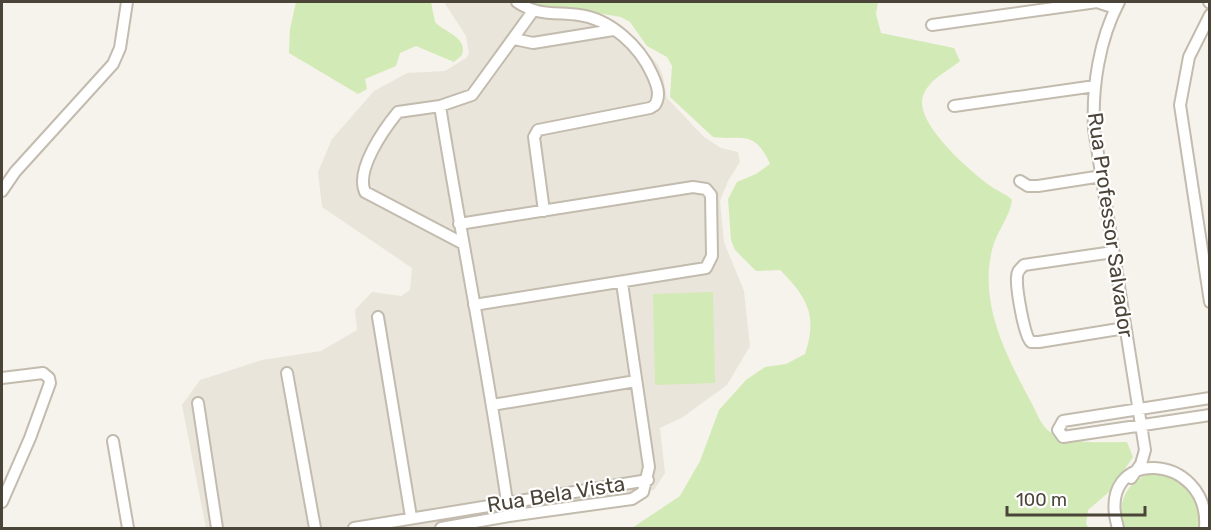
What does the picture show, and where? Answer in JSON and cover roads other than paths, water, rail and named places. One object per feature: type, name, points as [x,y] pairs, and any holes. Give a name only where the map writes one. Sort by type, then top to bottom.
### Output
[{"type":"street","points":[[2,191],[15,172],[113,64],[120,48],[127,2]]},
{"type":"street","points":[[518,2],[533,11],[586,16],[628,40],[645,60],[656,84],[658,100],[650,108],[538,130],[534,137],[544,211]]},
{"type":"street","points":[[932,25],[1097,2],[1117,5]]},
{"type":"street","name":"Rua Professor Salvador","points":[[1117,5],[1101,52],[1095,86],[1094,129],[1145,450]]},
{"type":"street","points":[[462,243],[371,197],[362,186],[365,165],[398,112],[440,106],[472,95],[533,11]]},
{"type":"street","points":[[1209,15],[1189,57],[1180,105],[1209,302]]},
{"type":"street","points":[[514,39],[534,43],[613,30]]},
{"type":"street","points":[[954,106],[1095,86]]},
{"type":"street","points":[[440,106],[509,516]]},
{"type":"street","points":[[1020,181],[1028,186],[1038,186],[1102,176]]},
{"type":"street","points":[[459,224],[693,187],[709,192],[712,256],[706,268],[474,305]]},
{"type":"street","points":[[1113,252],[1024,265],[1017,273],[1024,332],[1032,342],[1125,328]]},
{"type":"street","points":[[622,282],[649,467],[648,480]]},
{"type":"street","points":[[378,317],[411,517]]},
{"type":"street","points":[[2,378],[36,373],[45,375],[50,383],[30,438],[2,502]]},
{"type":"street","points":[[287,373],[315,528]]},
{"type":"street","points":[[492,405],[636,381]]},
{"type":"street","points":[[1209,398],[1063,421],[1058,430],[1063,437],[1209,415]]},
{"type":"street","points":[[198,403],[217,528]]},
{"type":"street","points":[[16,439],[30,438]]},
{"type":"street","points":[[113,441],[128,528]]},
{"type":"street","points":[[1118,528],[1116,505],[1124,486],[1142,464],[1145,450],[1165,466],[1189,475],[1201,487],[1208,513],[1205,528]]},
{"type":"street","points":[[1131,478],[1150,468],[1165,466]]},
{"type":"street","name":"Rua Bela Vista","points":[[357,528],[411,517],[648,480]]},
{"type":"street","name":"Rua Bela Vista","points":[[441,528],[509,516],[632,500],[643,492],[648,480]]}]
